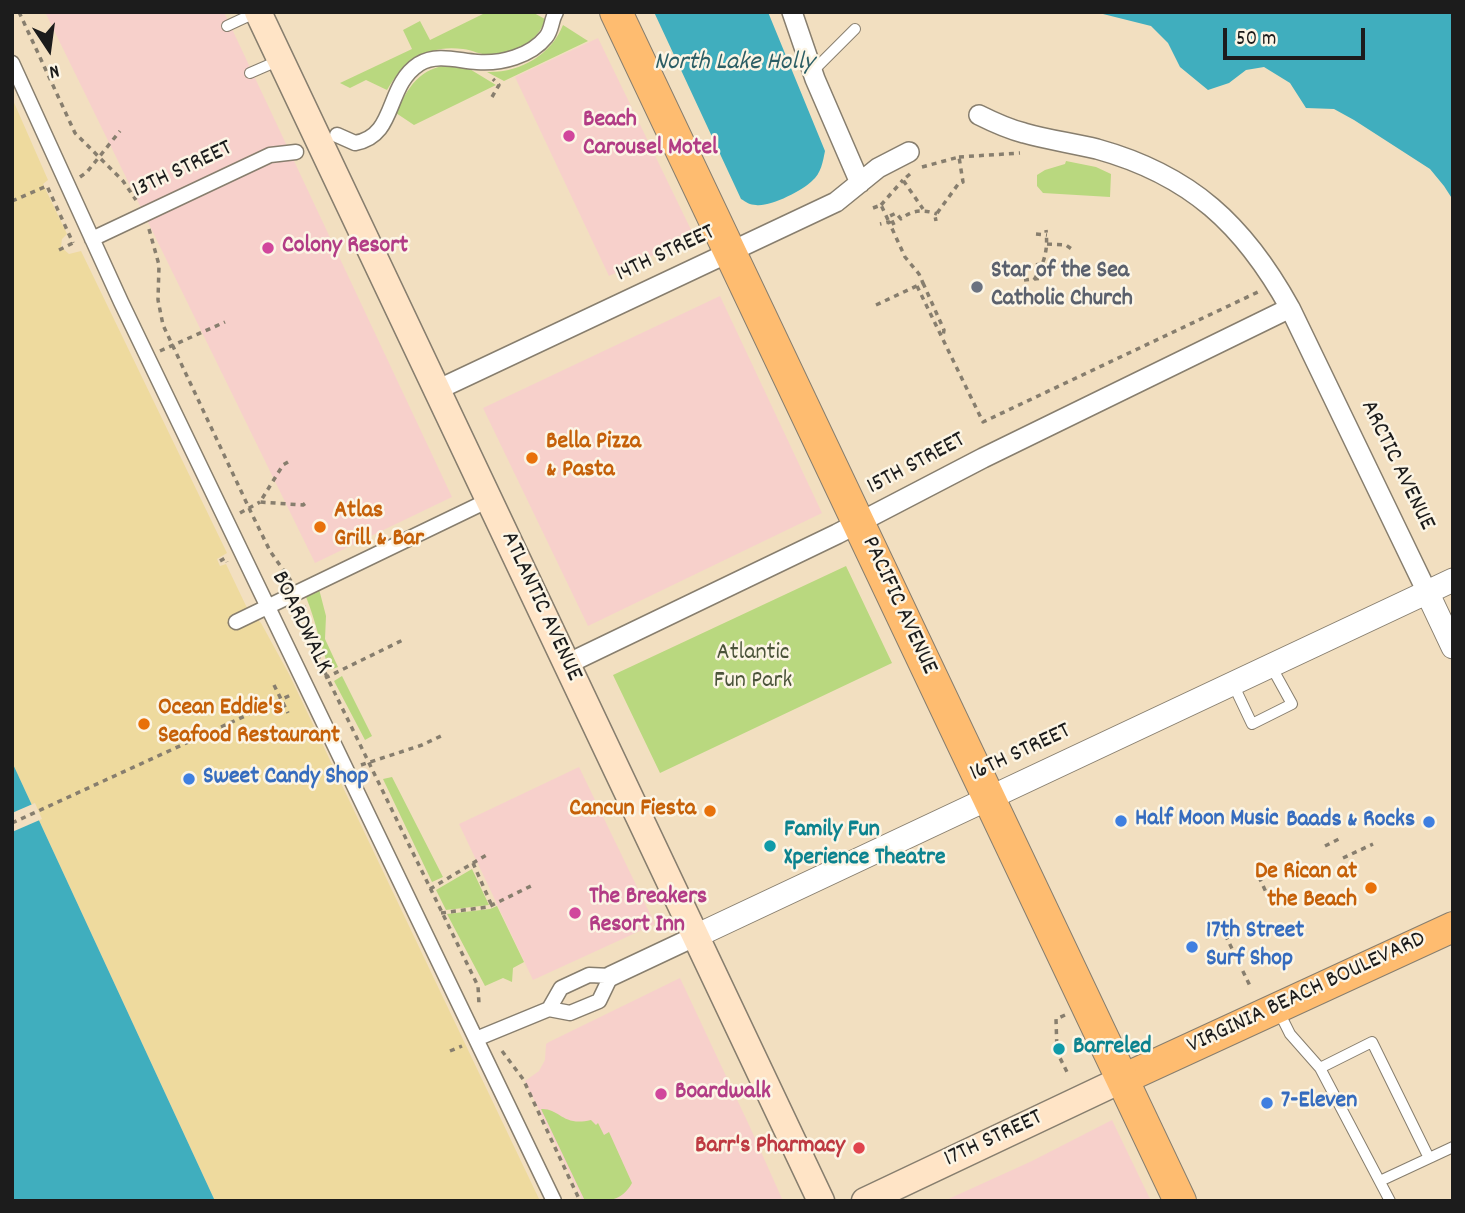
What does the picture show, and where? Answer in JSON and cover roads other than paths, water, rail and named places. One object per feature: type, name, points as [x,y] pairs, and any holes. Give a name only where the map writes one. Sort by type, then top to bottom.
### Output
[{"type":"highway","name":"PACIFIC AVENUE","points":[[616,12],[1180,1201]]},
{"type":"main road","name":"ATLANTIC AVENUE","points":[[258,12],[821,1201]]},
{"type":"main road","name":"VIRGINIA BEACH BOULEVARD","points":[[1123,1079],[1453,927]]},
{"type":"main road","name":"17TH STREET","points":[[865,1201],[1123,1079]]},
{"type":"street","points":[[337,135],[355,143],[376,134],[385,121],[398,85],[410,70],[424,61],[450,59],[479,62],[521,56],[545,38],[556,12]]},
{"type":"street","points":[[792,12],[813,72],[860,183]]},
{"type":"street","name":"BOARDWALK","points":[[12,62],[92,239],[225,520],[554,1201]]},
{"type":"street","name":"ARCTIC AVENUE","points":[[979,115],[1026,134],[1099,150],[1134,161],[1196,195],[1223,216],[1254,249],[1290,308],[1453,648]]},
{"type":"street","name":"13TH STREET","points":[[92,239],[270,155],[296,152]]},
{"type":"street","name":"14TH STREET","points":[[437,390],[836,202],[878,168],[913,164]]},
{"type":"street","name":"15TH STREET","points":[[567,664],[859,523],[984,458],[1290,308]]},
{"type":"street","points":[[236,622],[489,500]]},
{"type":"street","name":"16TH STREET","points":[[549,1009],[561,988],[589,975],[611,976],[1453,580]]},
{"type":"street","name":"16TH STREET","points":[[476,1039],[549,1009],[570,1013],[599,1001],[611,976]]},
{"type":"lane","points":[[228,26],[258,12]]},
{"type":"lane","points":[[813,72],[855,29]]},
{"type":"lane","points":[[250,73],[281,60]]},
{"type":"lane","points":[[1233,684],[1252,724],[1292,704],[1271,666]]},
{"type":"lane","points":[[1277,1008],[1290,1034],[1321,1068],[1390,1201]]},
{"type":"lane","points":[[1321,1068],[1372,1042],[1429,1158]]},
{"type":"lane","points":[[1380,1181],[1453,1147]]},
{"type":"water","name":"North Lake Holly","points":[[654,12],[768,12],[825,151],[815,178],[794,194],[769,204],[754,205],[741,199]]},
{"type":"water","points":[[1095,12],[1453,12],[1453,200],[1430,169],[1334,109],[1306,108],[1290,83],[1264,67],[1246,70],[1229,83],[1208,90],[1180,67],[1168,43],[1151,26]]},
{"type":"water","points":[[12,762],[215,1201],[12,1201]]},
{"type":"place","name":"Beach Carousel Motel","points":[[569,136]]},
{"type":"place","name":"Colony Resort","points":[[268,248]]},
{"type":"place","name":"Star of the Sea Catholic Church","points":[[977,287]]},
{"type":"place","name":"Bella Pizza & Pasta","points":[[532,458]]},
{"type":"place","name":"Atlas Grill & Bar","points":[[320,527]]},
{"type":"place","name":"Ocean Eddie's Seafood Restaurant","points":[[144,724]]},
{"type":"place","name":"Sweet Candy Shop","points":[[189,779]]},
{"type":"place","name":"Cancun Fiesta","points":[[710,811]]},
{"type":"place","name":"Half Moon Music","points":[[1121,821]]},
{"type":"place","name":"Baads & Rocks","points":[[1429,822]]},
{"type":"place","name":"Family Fun Xperience Theatre","points":[[770,846]]},
{"type":"place","name":"De Rican at the Beach","points":[[1371,888]]},
{"type":"place","name":"The Breakers Resort Inn","points":[[575,913]]},
{"type":"place","name":"17th Street Surf Shop","points":[[1192,947]]},
{"type":"place","name":"Barreled","points":[[1059,1049]]},
{"type":"place","name":"Boardwalk","points":[[661,1094]]},
{"type":"place","name":"7-Eleven","points":[[1267,1103]]},
{"type":"place","name":"Barr's Pharmacy","points":[[859,1148]]},
{"type":"park label","name":"Atlantic Fun Park","points":[[753,669]]}]
